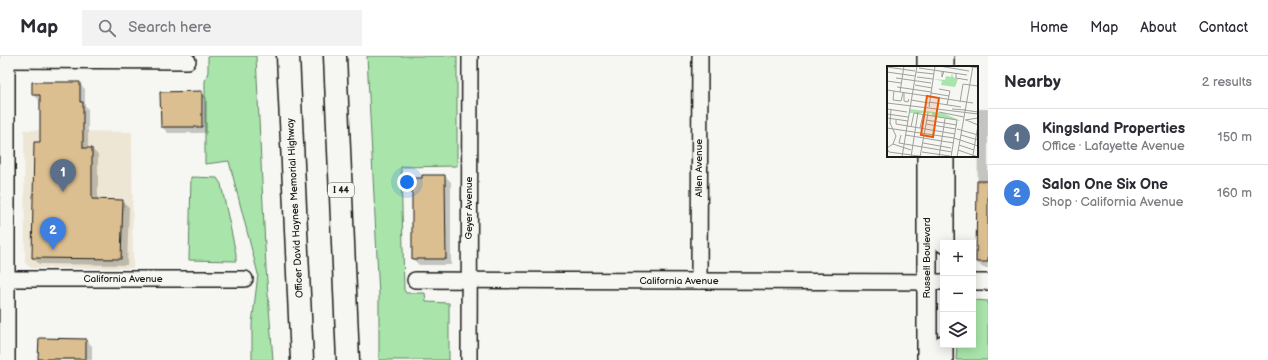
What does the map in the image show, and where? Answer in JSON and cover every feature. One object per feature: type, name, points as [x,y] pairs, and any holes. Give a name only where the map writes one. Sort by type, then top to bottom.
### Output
[{"type":"highway","name":"I 44","points":[[335,56],[348,360]]},
{"type":"highway","name":"Officer David Haynes Memorial Highway","points":[[287,60],[302,360]]},
{"type":"main road","name":"Russell Boulevard","points":[[927,157],[935,282],[927,360]]},
{"type":"main road","name":"Russell Boulevard","points":[[944,157],[944,240]]},
{"type":"main road","points":[[943,348],[943,360]]},
{"type":"street","name":"Geyer Avenue","points":[[469,360],[470,56]]},
{"type":"street","name":"Allen Avenue","points":[[699,281],[700,56]]},
{"type":"street","points":[[7,360],[4,279],[7,58],[188,61]]},
{"type":"street","name":"California Avenue","points":[[4,279],[245,279]]},
{"type":"street","name":"California Avenue","points":[[415,280],[935,282]]},
{"type":"street","points":[[976,282],[988,282]]},
{"type":"shaded area","points":[[24,130],[132,132],[133,268],[31,268],[25,263]]},
{"type":"green space","points":[[208,56],[256,56],[266,268],[273,360],[252,360],[252,324],[258,274],[229,161],[205,164],[205,81],[208,72]]},
{"type":"green space","points":[[367,56],[457,56],[457,166],[401,167],[404,290],[406,293],[425,293],[426,302],[449,303],[449,360],[379,360],[379,296]]},
{"type":"green space","points":[[191,177],[217,178],[221,184],[236,254],[236,261],[189,260]]},
{"type":"green space","points":[[976,300],[988,301],[988,360],[956,360],[957,348],[976,348]]},
{"type":"building","points":[[32,82],[80,82],[80,102],[83,102],[83,148],[92,148],[92,199],[123,200],[121,259],[32,258],[34,142],[40,142],[40,95],[32,95]]},
{"type":"building","points":[[202,91],[202,127],[161,127],[160,92]]},
{"type":"building","points":[[422,175],[445,175],[446,259],[412,259],[412,178],[422,178]]},
{"type":"building","points":[[977,181],[988,181],[988,262],[976,262]]},
{"type":"building","points":[[39,338],[86,339],[86,359],[38,359]]},
{"type":"place","name":"Kingsland Properties","points":[[63,192]]},
{"type":"place","name":"Salon One Six One","points":[[53,250]]}]
